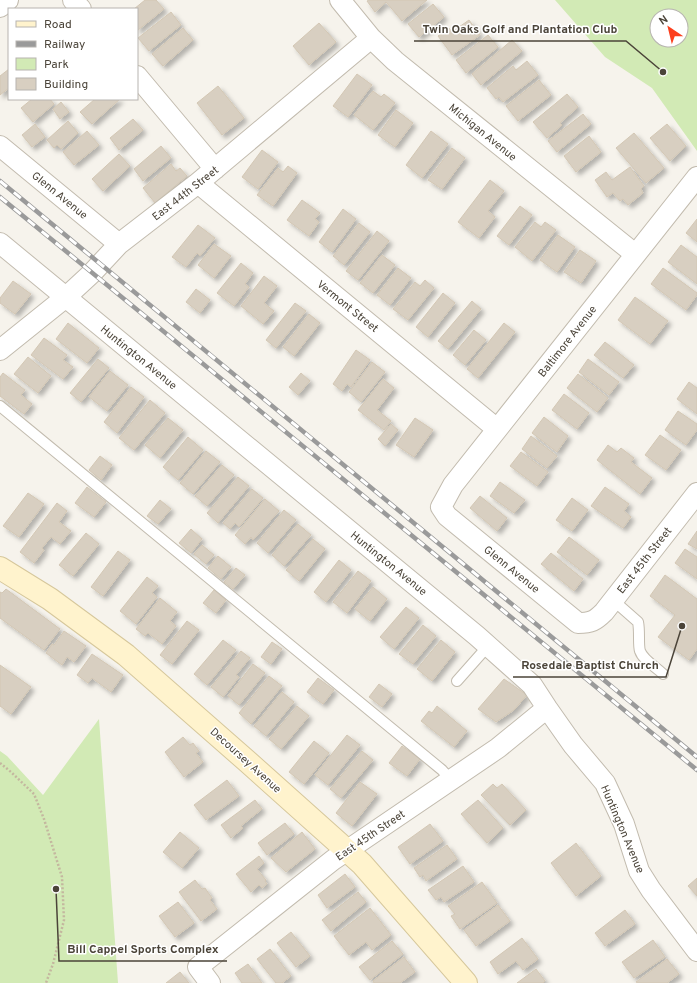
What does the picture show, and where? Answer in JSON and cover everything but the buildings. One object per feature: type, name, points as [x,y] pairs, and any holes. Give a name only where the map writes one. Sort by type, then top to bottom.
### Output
[{"type":"main road","name":"Decoursey Avenue","points":[[0,568],[50,599],[126,655],[242,756],[362,864],[466,983]]},
{"type":"street","points":[[0,6],[8,0]]},
{"type":"street","points":[[74,0],[80,8]]},
{"type":"street","name":"Michigan Avenue","points":[[340,0],[371,38],[395,61],[635,254]]},
{"type":"street","name":"East 44th Street","points":[[0,350],[66,297],[92,273],[119,244],[198,183],[371,38]]},
{"type":"street","points":[[138,77],[215,169]]},
{"type":"street","name":"Glenn Avenue","points":[[0,146],[119,244]]},
{"type":"street","name":"Baltimore Avenue","points":[[441,507],[453,485],[697,177]]},
{"type":"street","name":"Vermont Street","points":[[198,183],[497,429]]},
{"type":"street","name":"Huntington Avenue","points":[[0,243],[488,646],[532,686],[573,745],[605,784],[624,824],[639,871],[651,890],[697,951]]},
{"type":"street","name":"East 45th Street","points":[[588,623],[596,619],[613,600],[697,493]]},
{"type":"street","name":"Glenn Avenue","points":[[441,507],[447,516],[578,623],[588,623]]},
{"type":"street","name":"East 45th Street","points":[[210,983],[198,967],[346,851],[498,748],[547,708]]},
{"type":"lane","points":[[0,406],[442,770],[451,780]]},
{"type":"lane","points":[[613,600],[638,622],[640,650],[643,656],[663,674]]},
{"type":"lane","points":[[457,681],[488,646]]},
{"type":"path","points":[[0,763],[34,794],[44,819],[62,877],[64,920],[53,964],[46,983]]},
{"type":"green space","points":[[555,0],[697,0],[697,151],[652,88],[605,57]]},
{"type":"green space","points":[[99,719],[118,983],[0,983],[0,751],[7,756],[43,795]]},
{"type":"railway","points":[[0,181],[697,757]]},
{"type":"railway","points":[[0,197],[697,770]]},
{"type":"place","name":"Twin Oaks Golf and Plantation Club","points":[[663,72]]},
{"type":"place","name":"Rosedale Baptist Church","points":[[682,626]]},
{"type":"place","name":"Bill Cappel Sports Complex","points":[[56,889]]}]
